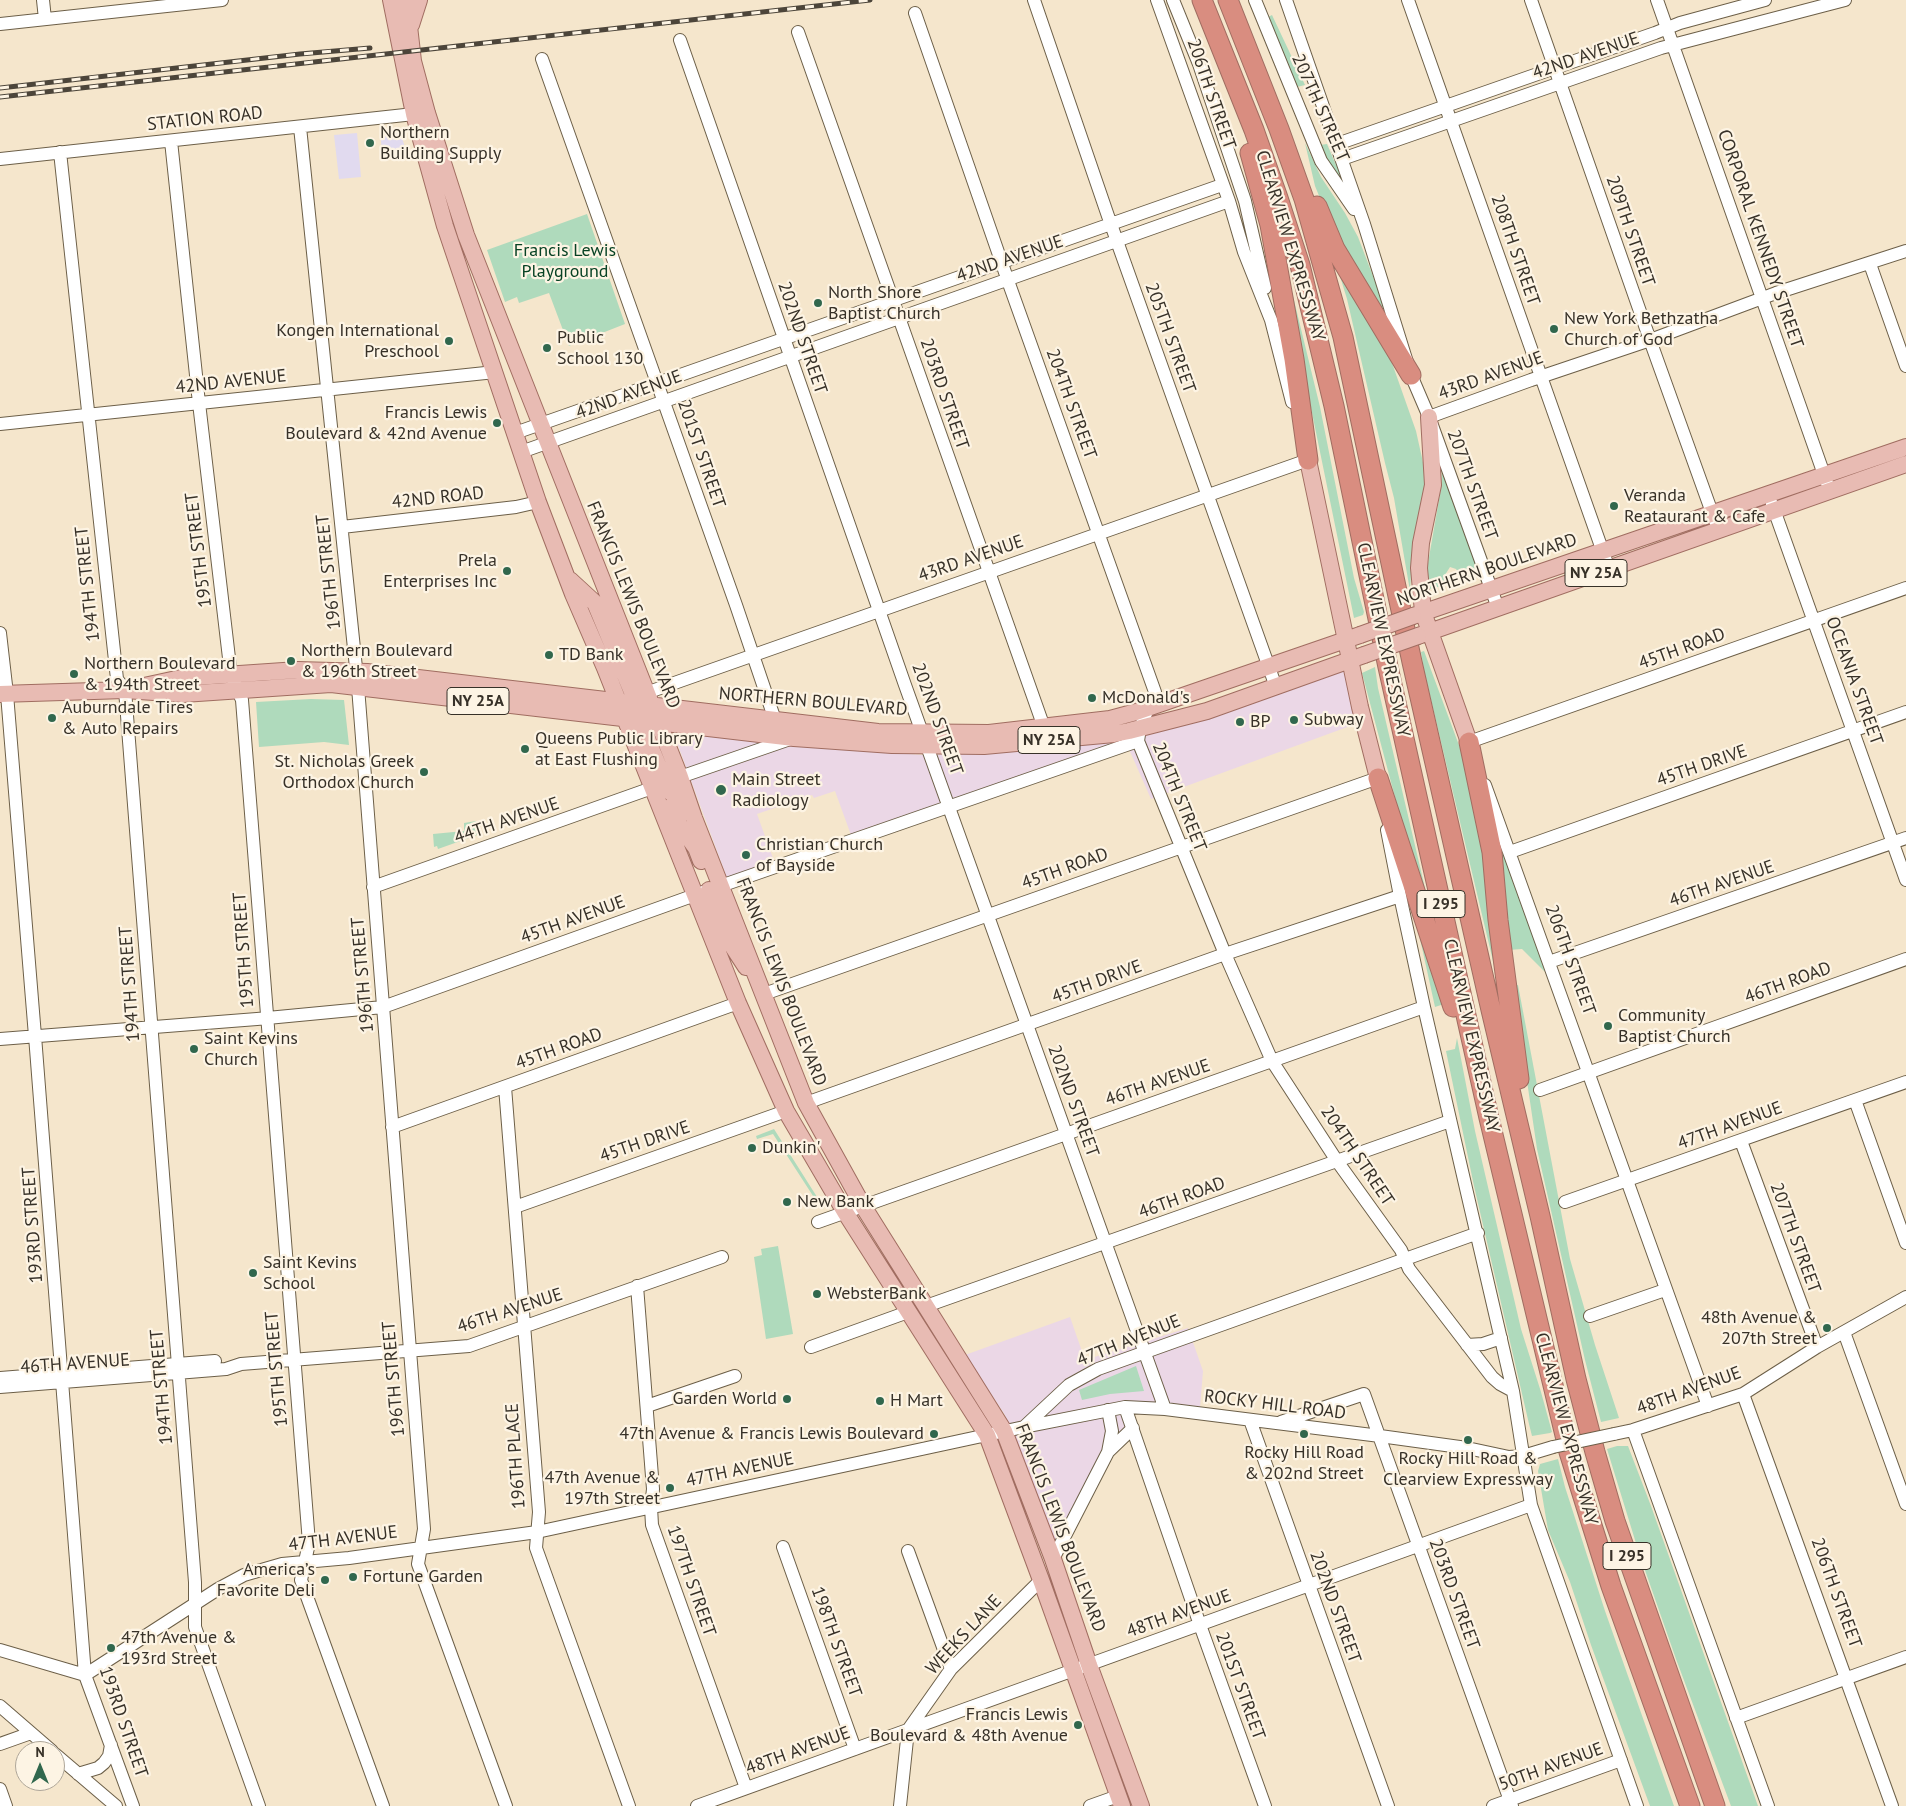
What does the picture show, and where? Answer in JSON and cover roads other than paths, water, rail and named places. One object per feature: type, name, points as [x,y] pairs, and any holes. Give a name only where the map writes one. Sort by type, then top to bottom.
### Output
[{"type":"highway","points":[[1200,0],[1254,165],[1270,225],[1294,359],[1308,460]]},
{"type":"highway","name":"CLEARVIEW EXPRESSWAY","points":[[1200,0],[1251,122],[1300,265],[1334,406],[1386,658],[1489,1118],[1569,1452],[1611,1586],[1690,1806]]},
{"type":"highway","name":"CLEARVIEW EXPRESSWAY","points":[[1228,0],[1279,129],[1304,199],[1343,337],[1416,681],[1576,1379],[1610,1504],[1665,1667],[1715,1806]]},
{"type":"highway","points":[[1236,19],[1335,249],[1411,375]]},
{"type":"highway","points":[[1469,742],[1492,852],[1498,920],[1515,1053],[1540,1216]]},
{"type":"highway","points":[[1378,778],[1489,1118]]},
{"type":"main road","name":"FRANCIS LEWIS BOULEVARD","points":[[391,0],[414,114],[445,226],[538,502],[566,577],[639,710],[680,777],[694,818],[738,1003],[786,1110],[846,1212],[987,1435],[1042,1580],[1082,1667],[1141,1806]]},
{"type":"main road","name":"FRANCIS LEWIS BOULEVARD","points":[[406,0],[413,61],[427,113],[463,226],[547,443],[639,710],[652,788],[710,890],[764,994],[806,1103],[863,1206],[1004,1431],[1053,1559],[1120,1801]]},
{"type":"main road","points":[[410,29],[419,0]]},
{"type":"main road","name":"206TH STREET","points":[[1429,417],[1433,485],[1421,543],[1418,614],[1424,634],[1469,742]]},
{"type":"main road","name":"NORTHERN BOULEVARD","points":[[1112,727],[1149,708],[1268,667],[1424,634],[1498,608],[1774,510],[1827,483],[1906,447]]},
{"type":"main road","name":"CLEARVIEW EXPRESSWAY","points":[[1308,460],[1354,648]]},
{"type":"main road","name":"NORTHERN BOULEVARD","points":[[234,682],[298,670],[639,710],[775,720],[984,746],[1046,734],[1112,727],[1139,734],[1276,687],[1418,614],[1769,494],[1827,483],[1906,464]]},
{"type":"main road","points":[[1354,648],[1378,778]]},
{"type":"main road","name":"NORTHERN BOULEVARD","points":[[3,694],[125,690],[181,678],[234,682],[332,684],[361,677]]},
{"type":"main road","points":[[639,710],[668,789],[694,818]]},
{"type":"main road","name":"NORTHERN BOULEVARD","points":[[639,710],[794,738],[892,745],[925,739],[989,733],[1046,734]]},
{"type":"street","points":[[43,0],[45,20]]},
{"type":"street","points":[[0,24],[45,20],[156,4],[222,0]]},
{"type":"street","name":"205TH STREET","points":[[1034,0],[1276,687]]},
{"type":"street","name":"206TH STREET","points":[[1157,0],[1229,201]]},
{"type":"street","points":[[1173,0],[1199,64],[1245,201],[1271,320]]},
{"type":"street","name":"207TH STREET","points":[[1255,0],[1321,161],[1364,224]]},
{"type":"street","points":[[1286,0],[1364,224],[1411,375]]},
{"type":"street","name":"208TH STREET","points":[[1408,0],[1608,569]]},
{"type":"street","name":"209TH STREET","points":[[1531,0],[1650,340],[1719,530]]},
{"type":"street","name":"CORPORAL KENNEDY STREET","points":[[1657,0],[1827,483]]},
{"type":"street","name":"42ND AVENUE","points":[[1337,144],[1667,28],[1765,0]]},
{"type":"street","name":"42ND AVENUE","points":[[1342,159],[1672,45],[1846,0]]},
{"type":"street","name":"204TH STREET","points":[[915,13],[1007,278],[1155,692],[1139,734],[1180,847],[1225,954],[1272,1061],[1337,1161],[1401,1250],[1409,1269],[1495,1382],[1513,1391]]},
{"type":"street","name":"203RD STREET","points":[[798,32],[1046,734]]},
{"type":"street","name":"202ND STREET","points":[[680,40],[789,356],[1165,1409]]},
{"type":"street","name":"201ST STREET","points":[[542,59],[775,720]]},
{"type":"street","name":"STATION ROAD","points":[[0,159],[414,114]]},
{"type":"street","name":"196TH STREET","points":[[300,127],[342,527],[361,677],[373,887],[424,1529],[418,1564],[506,1806]]},
{"type":"street","name":"195TH STREET","points":[[171,140],[199,403],[234,682],[242,700],[310,1543],[304,1561],[301,1580],[383,1806]]},
{"type":"street","name":"194TH STREET","points":[[60,152],[117,679],[125,690],[195,1582],[195,1627],[259,1806]]},
{"type":"street","name":"42ND AVENUE","points":[[515,434],[1222,185]]},
{"type":"street","name":"42ND AVENUE","points":[[521,452],[1007,278],[1229,201]]},
{"type":"street","name":"CLEARVIEW EXPRESSWAY","points":[[1229,201],[1244,252],[1271,320],[1308,460]]},
{"type":"street","name":"43RD AVENUE","points":[[1429,417],[1650,340],[1762,298],[1906,251]]},
{"type":"street","points":[[1870,264],[1906,366]]},
{"type":"street","name":"42ND AVENUE","points":[[0,424],[495,372]]},
{"type":"street","name":"207TH STREET","points":[[1411,375],[1429,417],[1498,608]]},
{"type":"street","name":"43RD AVENUE","points":[[639,710],[753,654],[1308,460]]},
{"type":"street","name":"OCEANIA STREET","points":[[1769,494],[1906,880]]},
{"type":"street","name":"42ND ROAD","points":[[342,527],[516,507],[538,502]]},
{"type":"street","name":"45TH ROAD","points":[[1469,742],[1906,588]]},
{"type":"street","name":"193RD STREET","points":[[0,633],[3,694],[35,1036],[85,1675],[133,1806]]},
{"type":"street","name":"45TH DRIVE","points":[[1510,852],[1906,712]]},
{"type":"street","name":"45TH AVENUE","points":[[0,1039],[383,1007],[950,806],[1139,734]]},
{"type":"street","points":[[680,777],[794,738]]},
{"type":"street","name":"206TH STREET","points":[[1469,742],[1708,1406]]},
{"type":"street","points":[[1378,778],[1400,896],[1424,1007],[1478,1233],[1513,1391],[1531,1505],[1637,1806]]},
{"type":"street","name":"45TH ROAD","points":[[764,994],[1378,778]]},
{"type":"street","name":"44TH AVENUE","points":[[373,887],[652,788]]},
{"type":"street","name":"46TH AVENUE","points":[[1548,962],[1906,838]]},
{"type":"street","name":"45TH DRIVE","points":[[806,1103],[1225,954],[1400,896]]},
{"type":"street","name":"46TH ROAD","points":[[1540,1090],[1906,959]]},
{"type":"street","name":"45TH ROAD","points":[[392,1127],[738,1003]]},
{"type":"street","name":"46TH AVENUE","points":[[818,1222],[1424,1007]]},
{"type":"street","name":"47TH AVENUE","points":[[1565,1202],[1906,1082]]},
{"type":"street","name":"196TH PLACE","points":[[505,1087],[539,1512],[536,1548],[629,1806]]},
{"type":"street","points":[[1855,1100],[1906,1243]]},
{"type":"street","name":"45TH DRIVE","points":[[515,1206],[786,1110]]},
{"type":"street","name":"46TH ROAD","points":[[926,1306],[1450,1122]]},
{"type":"street","name":"207TH STREET","points":[[1741,1141],[1817,1347]]},
{"type":"street","name":"47TH AVENUE","points":[[85,1675],[218,1589],[244,1575],[282,1564],[349,1558],[537,1532],[1024,1427],[1069,1385],[1098,1369],[1478,1233]]},
{"type":"street","name":"46TH AVENUE","points":[[0,1387],[62,1378],[178,1368],[230,1360],[241,1364],[294,1361],[469,1346],[722,1257]]},
{"type":"street","name":"197TH STREET","points":[[637,1286],[653,1488],[652,1526],[746,1788]]},
{"type":"street","points":[[1590,1316],[1665,1290]]},
{"type":"street","name":"48TH AVENUE","points":[[1523,1456],[1553,1447],[1633,1430],[1743,1394],[1817,1347],[1906,1297]]},
{"type":"street","points":[[811,1348],[908,1312]]},
{"type":"street","points":[[1844,1332],[1906,1504]]},
{"type":"street","points":[[1467,1345],[1484,1344],[1501,1338]]},
{"type":"street","points":[[647,1406],[736,1376]]},
{"type":"street","name":"46TH AVENUE","points":[[0,1378],[62,1378]]},
{"type":"street","name":"203RD STREET","points":[[1278,1424],[1364,1394],[1511,1803]]},
{"type":"street","name":"206TH STREET","points":[[1743,1394],[1892,1806]]},
{"type":"street","name":"201ST STREET","points":[[1125,1407],[1265,1806]]},
{"type":"street","name":"ROCKY HILL ROAD","points":[[1024,1427],[1125,1407],[1165,1409],[1467,1448],[1509,1457],[1523,1456]]},
{"type":"street","points":[[1053,1559],[1108,1452],[1112,1431],[1108,1410]]},
{"type":"street","name":"202ND STREET","points":[[1250,1420],[1388,1806]]},
{"type":"street","points":[[1108,1452],[1132,1428]]},
{"type":"street","points":[[1633,1430],[1768,1806]]},
{"type":"street","name":"48TH AVENUE","points":[[697,1806],[1531,1505]]},
{"type":"street","name":"198TH STREET","points":[[783,1547],[855,1749]]},
{"type":"street","points":[[908,1551],[951,1669]]},
{"type":"street","name":"WEEKS LANE","points":[[900,1806],[908,1730],[951,1669],[1042,1580]]},
{"type":"street","points":[[0,1650],[85,1675]]},
{"type":"street","points":[[1736,1718],[1906,1658]]},
{"type":"street","points":[[0,1706],[40,1741]]},
{"type":"street","points":[[0,1744],[31,1733]]},
{"type":"street","points":[[78,1774],[98,1768],[104,1763],[109,1756],[111,1745]]},
{"type":"street","name":"50TH AVENUE","points":[[1493,1806],[1511,1803],[1621,1760]]},
{"type":"street","points":[[65,1763],[116,1806]]},
{"type":"street","points":[[0,1790],[6,1806]]},
{"type":"street","points":[[1090,1806],[1120,1801]]},
{"type":"railway","points":[[0,97],[870,0]]},
{"type":"railway","points":[[0,88],[300,54],[370,48]]},
{"type":"place","name":"Northern Building Supply","points":[[370,143]]},
{"type":"place","name":"North Shore Baptist Church","points":[[818,303]]},
{"type":"place","name":"New York Bethzatha Church of God","points":[[1554,329]]},
{"type":"place","name":"Kongen International Preschool","points":[[449,341]]},
{"type":"place","name":"Public School 130","points":[[547,348]]},
{"type":"place","name":"Francis Lewis Boulevard & 42nd Avenue","points":[[497,423]]},
{"type":"place","name":"Veranda Reataurant & Cafe","points":[[1614,506]]},
{"type":"place","name":"Prela Enterprises Inc","points":[[507,571]]},
{"type":"place","name":"TD Bank","points":[[549,655]]},
{"type":"place","name":"Northern Boulevard & 196th Street","points":[[291,661]]},
{"type":"place","name":"Northern Boulevard & 194th Street","points":[[74,674]]},
{"type":"place","name":"McDonald's","points":[[1092,698]]},
{"type":"place","name":"Auburndale Tires & Auto Repairs","points":[[52,718]]},
{"type":"place","name":"Subway","points":[[1294,720]]},
{"type":"place","name":"BP","points":[[1240,722]]},
{"type":"place","name":"Queens Public Library at East Flushing","points":[[525,749]]},
{"type":"place","name":"St. Nicholas Greek Orthodox Church","points":[[424,772]]},
{"type":"place","name":"Main Street Radiology","points":[[721,790]]},
{"type":"place","name":"Christian Church of Bayside","points":[[746,855]]},
{"type":"place","name":"Community Baptist Church","points":[[1608,1026]]},
{"type":"place","name":"Saint Kevins Church","points":[[194,1049]]},
{"type":"place","name":"Dunkin'","points":[[752,1148]]},
{"type":"place","name":"New Bank","points":[[787,1202]]},
{"type":"place","name":"Saint Kevins School","points":[[253,1273]]},
{"type":"place","name":"WebsterBank","points":[[817,1294]]},
{"type":"place","name":"48th Avenue & 207th Street","points":[[1827,1328]]},
{"type":"place","name":"Garden World","points":[[787,1399]]},
{"type":"place","name":"H Mart","points":[[880,1401]]},
{"type":"place","name":"47th Avenue & Francis Lewis Boulevard","points":[[934,1434]]},
{"type":"place","name":"Rocky Hill Road & 202nd Street","points":[[1304,1434]]},
{"type":"place","name":"Rocky Hill Road & Clearview Expressway","points":[[1468,1440]]},
{"type":"place","name":"47th Avenue & 197th Street","points":[[670,1488]]},
{"type":"place","name":"Fortune Garden","points":[[353,1577]]},
{"type":"place","name":"America’s Favorite Deli","points":[[325,1580]]},
{"type":"place","name":"47th Avenue & 193rd Street","points":[[111,1648]]},
{"type":"place","name":"Francis Lewis Boulevard & 48th Avenue","points":[[1078,1725]]},
{"type":"park label","name":"Francis Lewis Playground","points":[[565,261]]}]
